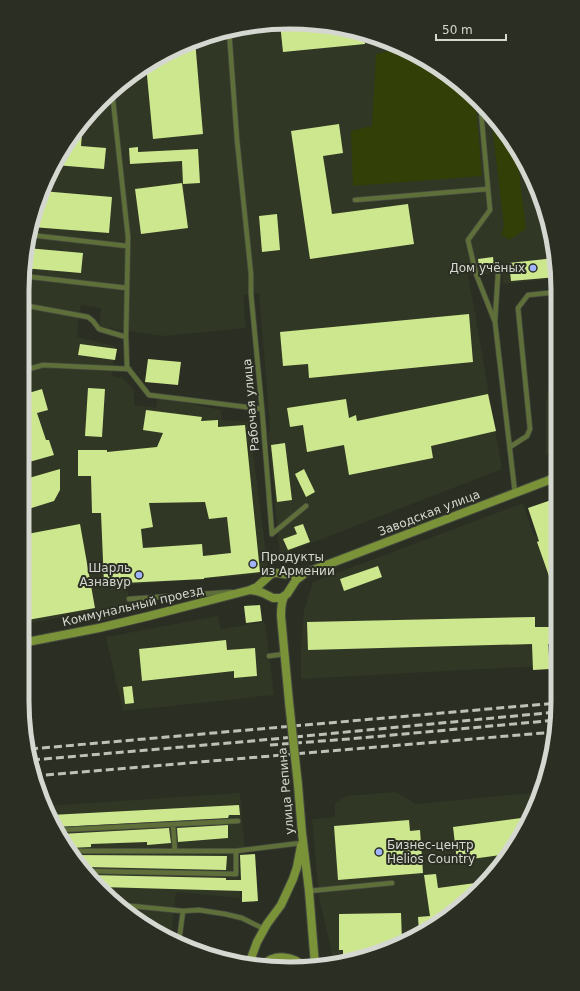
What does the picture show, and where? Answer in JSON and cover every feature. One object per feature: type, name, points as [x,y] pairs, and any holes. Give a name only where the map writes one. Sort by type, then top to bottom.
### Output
[{"type":"street","name":"Заводская улица","points":[[282,574],[299,575],[308,572],[551,479]]},
{"type":"street","name":"Заводская улица","points":[[287,594],[296,580],[308,572]]},
{"type":"street","points":[[250,590],[258,591],[271,597],[281,598],[287,594],[290,586],[288,579],[282,574],[274,573],[267,578],[264,585],[266,593],[271,597]]},
{"type":"street","name":"Коммунальный проезд","points":[[29,642],[99,628],[240,593],[257,587],[267,578]]},
{"type":"street","name":"улица Репина","points":[[281,616],[281,604],[287,594]]},
{"type":"street","name":"улица Репина","points":[[271,597],[279,606],[281,616],[315,961]]},
{"type":"street","points":[[251,959],[257,942],[280,905],[293,879],[297,867],[302,833]]},
{"type":"street","points":[[269,961],[278,957],[287,957],[298,962]]},
{"type":"lane","name":"Рабочая улица","points":[[229,36],[237,140],[251,274],[251,294],[272,534],[306,506]]},
{"type":"lane","points":[[113,98],[128,237],[126,338],[127,367],[149,395],[262,409]]},
{"type":"lane","points":[[481,112],[490,210],[468,240],[476,274],[495,322]]},
{"type":"lane","points":[[355,200],[488,188]]},
{"type":"lane","points":[[35,236],[128,246]]},
{"type":"lane","points":[[498,274],[495,322],[515,493]]},
{"type":"lane","points":[[30,277],[127,288]]},
{"type":"lane","points":[[510,447],[527,436],[530,429],[518,308],[528,295],[551,293]]},
{"type":"lane","points":[[29,306],[88,317],[93,321],[99,330],[126,338]]},
{"type":"lane","points":[[29,369],[43,364],[128,369]]},
{"type":"lane","points":[[129,599],[232,592],[240,593]]},
{"type":"lane","points":[[269,656],[285,654]]},
{"type":"lane","points":[[63,830],[238,821]]},
{"type":"lane","points":[[173,825],[175,851]]},
{"type":"lane","points":[[77,851],[236,851],[301,843]]},
{"type":"lane","points":[[92,871],[236,874],[236,851]]},
{"type":"lane","points":[[309,891],[392,883]]},
{"type":"lane","points":[[128,906],[183,911],[199,910],[225,914],[242,918],[264,929]]},
{"type":"lane","points":[[180,937],[183,911]]},
{"type":"shaded area","points":[[290,29],[324,31],[358,38],[405,56],[435,73],[449,83],[475,105],[497,131],[516,160],[531,190],[546,239],[550,279],[503,284],[502,274],[468,274],[502,469],[280,555],[268,432],[270,432],[270,426],[259,293],[243,295],[246,328],[164,336],[100,327],[101,308],[81,305],[77,337],[115,346],[112,376],[118,378],[122,377],[134,390],[134,405],[156,408],[158,397],[221,410],[221,420],[249,422],[268,569],[263,574],[127,585],[130,606],[29,623],[29,290],[31,256],[43,206],[64,159],[83,131],[105,105],[131,83],[145,73],[175,56],[222,38],[256,31]]},
{"type":"shaded area","points":[[551,373],[551,453],[546,455],[546,403]]},
{"type":"shaded area","points":[[523,503],[534,536],[551,532],[551,584],[547,573],[551,585],[551,665],[301,679],[301,650],[304,611],[313,582]]},
{"type":"shaded area","points":[[218,616],[221,629],[265,622],[274,695],[123,711],[106,637]]},
{"type":"shaded area","points":[[396,792],[416,804],[534,793],[516,832],[497,860],[475,886],[449,908],[420,927],[390,942],[358,953],[333,958],[319,897],[312,819],[335,817],[335,803],[346,796]]},
{"type":"shaded area","points":[[240,793],[245,854],[239,855],[240,898],[176,892],[171,933],[145,918],[105,886],[73,846],[64,832],[51,806]]},
{"type":"green space","points":[[393,50],[405,56],[435,73],[475,105],[482,176],[353,186],[351,131],[372,126],[376,54]]},
{"type":"green space","points":[[492,125],[507,145],[518,164],[526,229],[509,240],[501,235],[504,226]]},
{"type":"building","points":[[281,30],[324,31],[365,40],[365,44],[283,52]]},
{"type":"building","points":[[196,47],[203,134],[153,139],[147,72],[175,56]]},
{"type":"building","points":[[339,124],[343,153],[323,156],[332,214],[408,204],[414,244],[310,259],[291,131]]},
{"type":"building","points":[[82,132],[81,146],[106,148],[104,169],[61,165]]},
{"type":"building","points":[[138,147],[138,152],[198,149],[200,183],[183,184],[182,161],[130,164],[129,148]]},
{"type":"building","points":[[182,183],[188,228],[141,234],[135,189]]},
{"type":"building","points":[[48,192],[112,197],[109,233],[37,227]]},
{"type":"building","points":[[277,214],[280,250],[262,252],[259,216]]},
{"type":"building","points":[[32,248],[83,253],[81,273],[30,269]]},
{"type":"building","points":[[493,257],[494,266],[479,267],[478,259]]},
{"type":"building","name":"Дом учёных","points":[[549,259],[550,278],[511,281],[509,263]]},
{"type":"building","points":[[469,314],[473,362],[309,378],[308,364],[283,366],[280,332]]},
{"type":"building","points":[[80,344],[117,349],[115,360],[78,355]]},
{"type":"building","points":[[148,359],[181,362],[178,385],[145,382]]},
{"type":"building","points":[[88,388],[105,389],[102,437],[85,436]]},
{"type":"building","points":[[42,389],[48,410],[37,413],[46,440],[49,440],[54,455],[29,462],[29,393]]},
{"type":"building","points":[[488,394],[496,431],[431,446],[433,458],[349,475],[344,445],[307,452],[303,425],[290,427],[287,408],[346,399],[349,418],[356,415],[357,421]]},
{"type":"building","points":[[146,410],[202,417],[201,421],[218,420],[218,427],[245,425],[260,572],[204,579],[104,584],[101,513],[92,513],[91,476],[78,476],[78,450],[107,450],[107,452],[157,447],[163,433],[143,430]],"holes":[[[205,502],[209,519],[227,517],[231,553],[203,556],[202,544],[143,548],[141,529],[153,527],[149,503]]]},
{"type":"building","points":[[285,443],[292,500],[277,502],[271,445]]},
{"type":"building","points":[[60,469],[60,490],[54,501],[29,509],[29,478]]},
{"type":"building","points":[[304,469],[315,492],[306,497],[295,474]]},
{"type":"building","points":[[551,500],[551,582],[537,542],[539,541],[528,508]]},
{"type":"building","points":[[80,524],[95,608],[29,620],[29,534]]},
{"type":"building","points":[[303,524],[310,542],[288,550],[283,539],[297,534],[294,527]]},
{"type":"building","points":[[378,566],[382,577],[344,591],[340,579]]},
{"type":"building","points":[[260,605],[262,621],[246,623],[244,606]]},
{"type":"building","points":[[535,617],[535,627],[551,627],[551,644],[548,644],[550,669],[533,670],[532,644],[308,650],[307,622]]},
{"type":"building","points":[[226,640],[227,650],[255,648],[257,676],[234,678],[234,671],[142,681],[139,649]]},
{"type":"building","points":[[132,686],[134,703],[125,704],[123,687]]},
{"type":"building","points":[[239,805],[240,815],[229,815],[228,818],[61,827],[55,815]]},
{"type":"building","points":[[523,818],[516,832],[501,855],[457,861],[453,827]]},
{"type":"building","name":"Бизнес-центр Helios Country","points":[[409,820],[410,831],[420,830],[423,873],[338,880],[334,826]]},
{"type":"building","points":[[228,825],[228,838],[178,842],[177,828]]},
{"type":"building","points":[[169,828],[171,843],[147,845],[147,842],[91,844],[91,847],[74,848],[65,834]]},
{"type":"building","points":[[255,854],[258,901],[242,902],[242,891],[106,887],[96,875],[226,878],[226,880],[241,880],[240,855]]},
{"type":"building","points":[[79,855],[227,856],[226,870],[89,867]]},
{"type":"building","points":[[436,874],[438,888],[478,883],[449,908],[419,928],[418,917],[430,916],[424,875]]},
{"type":"building","points":[[401,913],[402,936],[374,948],[343,957],[343,950],[339,950],[339,914]]},
{"type":"railway","points":[[33,749],[551,704]]},
{"type":"railway","points":[[36,760],[550,713]]},
{"type":"railway","points":[[270,745],[550,721]]},
{"type":"railway","points":[[40,775],[549,732]]},
{"type":"place","name":"Дом учёных","points":[[533,268]]},
{"type":"place","name":"Продукты из Армении","points":[[253,564]]},
{"type":"place","name":"Шарль Азнавур","points":[[139,575]]},
{"type":"place","name":"Бизнес-центр Helios Country","points":[[379,852]]}]
